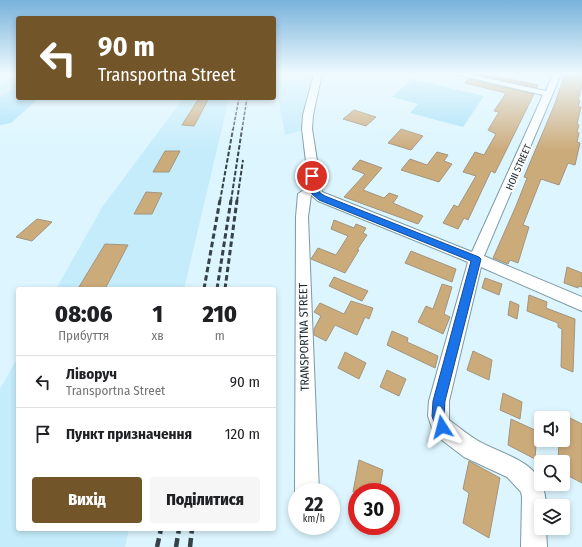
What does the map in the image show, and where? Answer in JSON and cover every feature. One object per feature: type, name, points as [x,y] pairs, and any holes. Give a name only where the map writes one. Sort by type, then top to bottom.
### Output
[{"type":"street","points":[[312,100],[308,115],[307,129],[316,194],[322,198],[476,259],[582,304]]},
{"type":"street","name":"HOII STREET","points":[[534,547],[534,497],[531,486],[515,469],[472,449],[457,440],[442,427],[438,416],[439,401],[476,259],[547,100]]},
{"type":"street","name":"TRANSPORTNA STREET","points":[[307,483],[302,217],[304,194],[314,188]]},
{"type":"shaded area","points":[[0,100],[37,100],[11,123],[0,125]]},
{"type":"shaded area","points":[[182,100],[229,100],[184,287],[57,287],[103,206]]},
{"type":"shaded area","points":[[279,100],[313,100],[307,129],[285,135]]},
{"type":"shaded area","points":[[401,100],[482,100],[463,127],[410,113],[418,104]]},
{"type":"shaded area","points":[[16,361],[16,531],[129,531],[125,547],[0,547],[0,389]]},
{"type":"building","points":[[198,100],[208,100],[194,126],[182,125]]},
{"type":"building","points":[[502,100],[531,100],[495,173],[491,171],[468,220],[464,218],[458,229],[443,223],[454,205],[458,207],[476,176],[463,172],[475,152],[484,155],[496,134],[488,130],[499,112],[494,111]]},
{"type":"building","points":[[556,100],[578,100],[580,101],[578,107],[581,107],[577,124],[579,125],[577,132],[579,133],[577,142],[580,143],[575,165],[568,163],[559,185],[541,179],[523,225],[529,227],[518,263],[510,260],[508,264],[493,258],[516,206],[527,178],[524,177]]},
{"type":"building","points":[[354,110],[376,117],[366,126],[343,119]]},
{"type":"building","points":[[401,129],[423,136],[411,150],[388,143]]},
{"type":"building","points":[[165,151],[180,151],[169,172],[153,172]]},
{"type":"building","points":[[437,152],[448,155],[444,161],[452,164],[439,182],[401,170],[410,159],[427,165]]},
{"type":"building","points":[[360,160],[382,168],[363,190],[384,198],[389,193],[398,196],[393,203],[423,216],[418,224],[344,197],[365,174],[352,169]]},
{"type":"building","points":[[146,192],[162,193],[152,214],[134,214]]},
{"type":"building","points":[[37,219],[52,222],[32,241],[16,237]]},
{"type":"building","points":[[334,220],[354,228],[356,224],[366,228],[363,233],[367,235],[345,273],[311,259],[318,248],[336,255],[348,236],[331,229]]},
{"type":"building","points":[[105,244],[128,245],[106,287],[79,287]]},
{"type":"building","points":[[411,251],[456,269],[452,282],[405,263]]},
{"type":"building","points":[[567,267],[582,273],[582,287],[578,286],[578,288],[564,283]]},
{"type":"building","points":[[334,277],[368,291],[362,301],[329,286]]},
{"type":"building","points":[[485,278],[502,284],[499,295],[482,288]]},
{"type":"building","points":[[442,284],[452,287],[444,314],[450,317],[443,334],[418,322],[426,306],[433,309]]},
{"type":"building","points":[[529,295],[547,302],[546,308],[575,319],[573,372],[561,367],[562,329],[558,327],[558,323],[527,311]]},
{"type":"building","points":[[351,301],[373,308],[369,319],[365,317],[357,335],[335,325],[326,341],[314,335],[314,329],[321,316],[314,312],[320,303],[344,314]]},
{"type":"building","points":[[510,301],[519,305],[517,319],[508,315]]},
{"type":"building","points":[[392,331],[408,338],[407,342],[438,356],[435,368],[387,345]]},
{"type":"building","points":[[473,351],[492,360],[489,380],[467,370]]},
{"type":"building","points":[[345,352],[366,363],[359,379],[338,368]]},
{"type":"building","points":[[387,370],[406,379],[399,396],[380,387]]},
{"type":"building","points":[[503,393],[522,402],[520,419],[500,410]]},
{"type":"building","points":[[570,418],[582,424],[582,483],[570,477],[570,455],[558,455],[559,447],[570,447]]},
{"type":"building","points":[[511,419],[534,430],[534,447],[536,447],[534,458],[508,445]]},
{"type":"building","points":[[359,460],[383,470],[381,483],[355,483]]},
{"type":"building","points":[[469,461],[500,478],[489,538],[463,523],[469,493],[463,489]]},
{"type":"railway","points":[[233,130],[239,100]]},
{"type":"railway","points":[[242,130],[247,100]]},
{"type":"railway","points":[[220,201],[233,129]]},
{"type":"railway","points":[[231,201],[242,129]]},
{"type":"railway","points":[[237,201],[243,160]]},
{"type":"railway","points":[[204,287],[220,200]]},
{"type":"railway","points":[[217,287],[231,200]]},
{"type":"railway","points":[[225,287],[237,200]]},
{"type":"railway","points":[[157,547],[161,531]]},
{"type":"railway","points":[[176,547],[179,531]]},
{"type":"railway","points":[[190,547],[192,531]]},
{"type":"route","points":[[312,176],[316,194],[322,198],[476,259],[439,401],[438,416],[442,427]]}]
